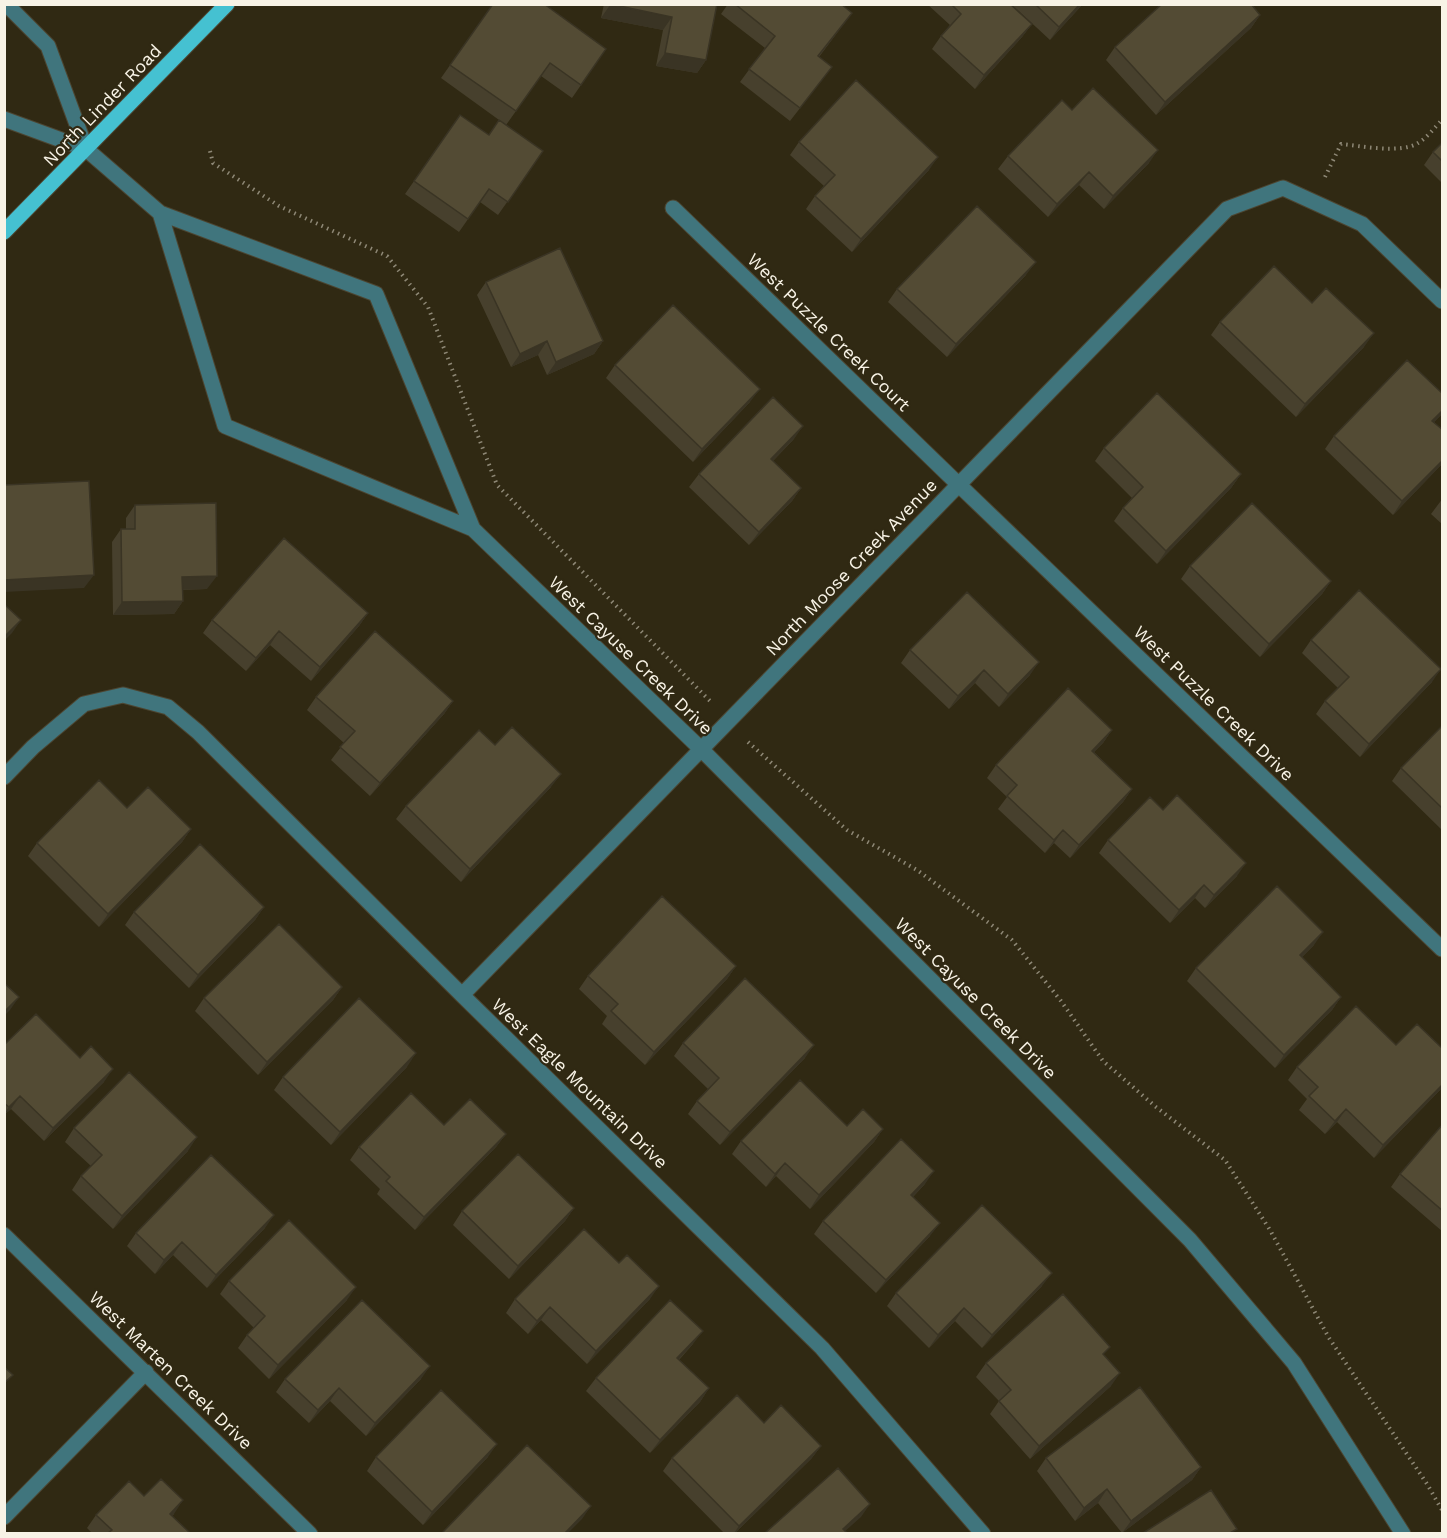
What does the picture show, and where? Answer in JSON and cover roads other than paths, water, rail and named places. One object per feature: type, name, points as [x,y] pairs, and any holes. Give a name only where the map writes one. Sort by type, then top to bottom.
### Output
[{"type":"main road","name":"North Linder Road","points":[[4,232],[227,4]]},
{"type":"street","name":"West Cayuse Creek Drive","points":[[6,4],[48,46],[86,149]]},
{"type":"street","name":"West Cayuse Creek Drive","points":[[4,119],[86,149],[160,213],[376,294],[473,529]]},
{"type":"street","name":"North Moose Creek Avenue","points":[[462,995],[1227,209],[1283,188],[1362,224],[1443,301]]},
{"type":"street","name":"West Puzzle Creek Court","points":[[673,208],[958,484]]},
{"type":"street","name":"West Cayuse Creek Drive","points":[[160,213],[225,426],[473,529],[702,750],[1190,1240],[1294,1363],[1403,1533]]},
{"type":"street","name":"West Puzzle Creek Drive","points":[[958,484],[1443,949]]},
{"type":"street","name":"West Eagle Mountain Drive","points":[[4,777],[33,747],[84,704],[123,695],[168,707],[198,732],[822,1348],[983,1533]]},
{"type":"street","name":"West Marten Creek Drive","points":[[4,1235],[310,1533]]},
{"type":"street","points":[[4,1517],[146,1372]]}]
